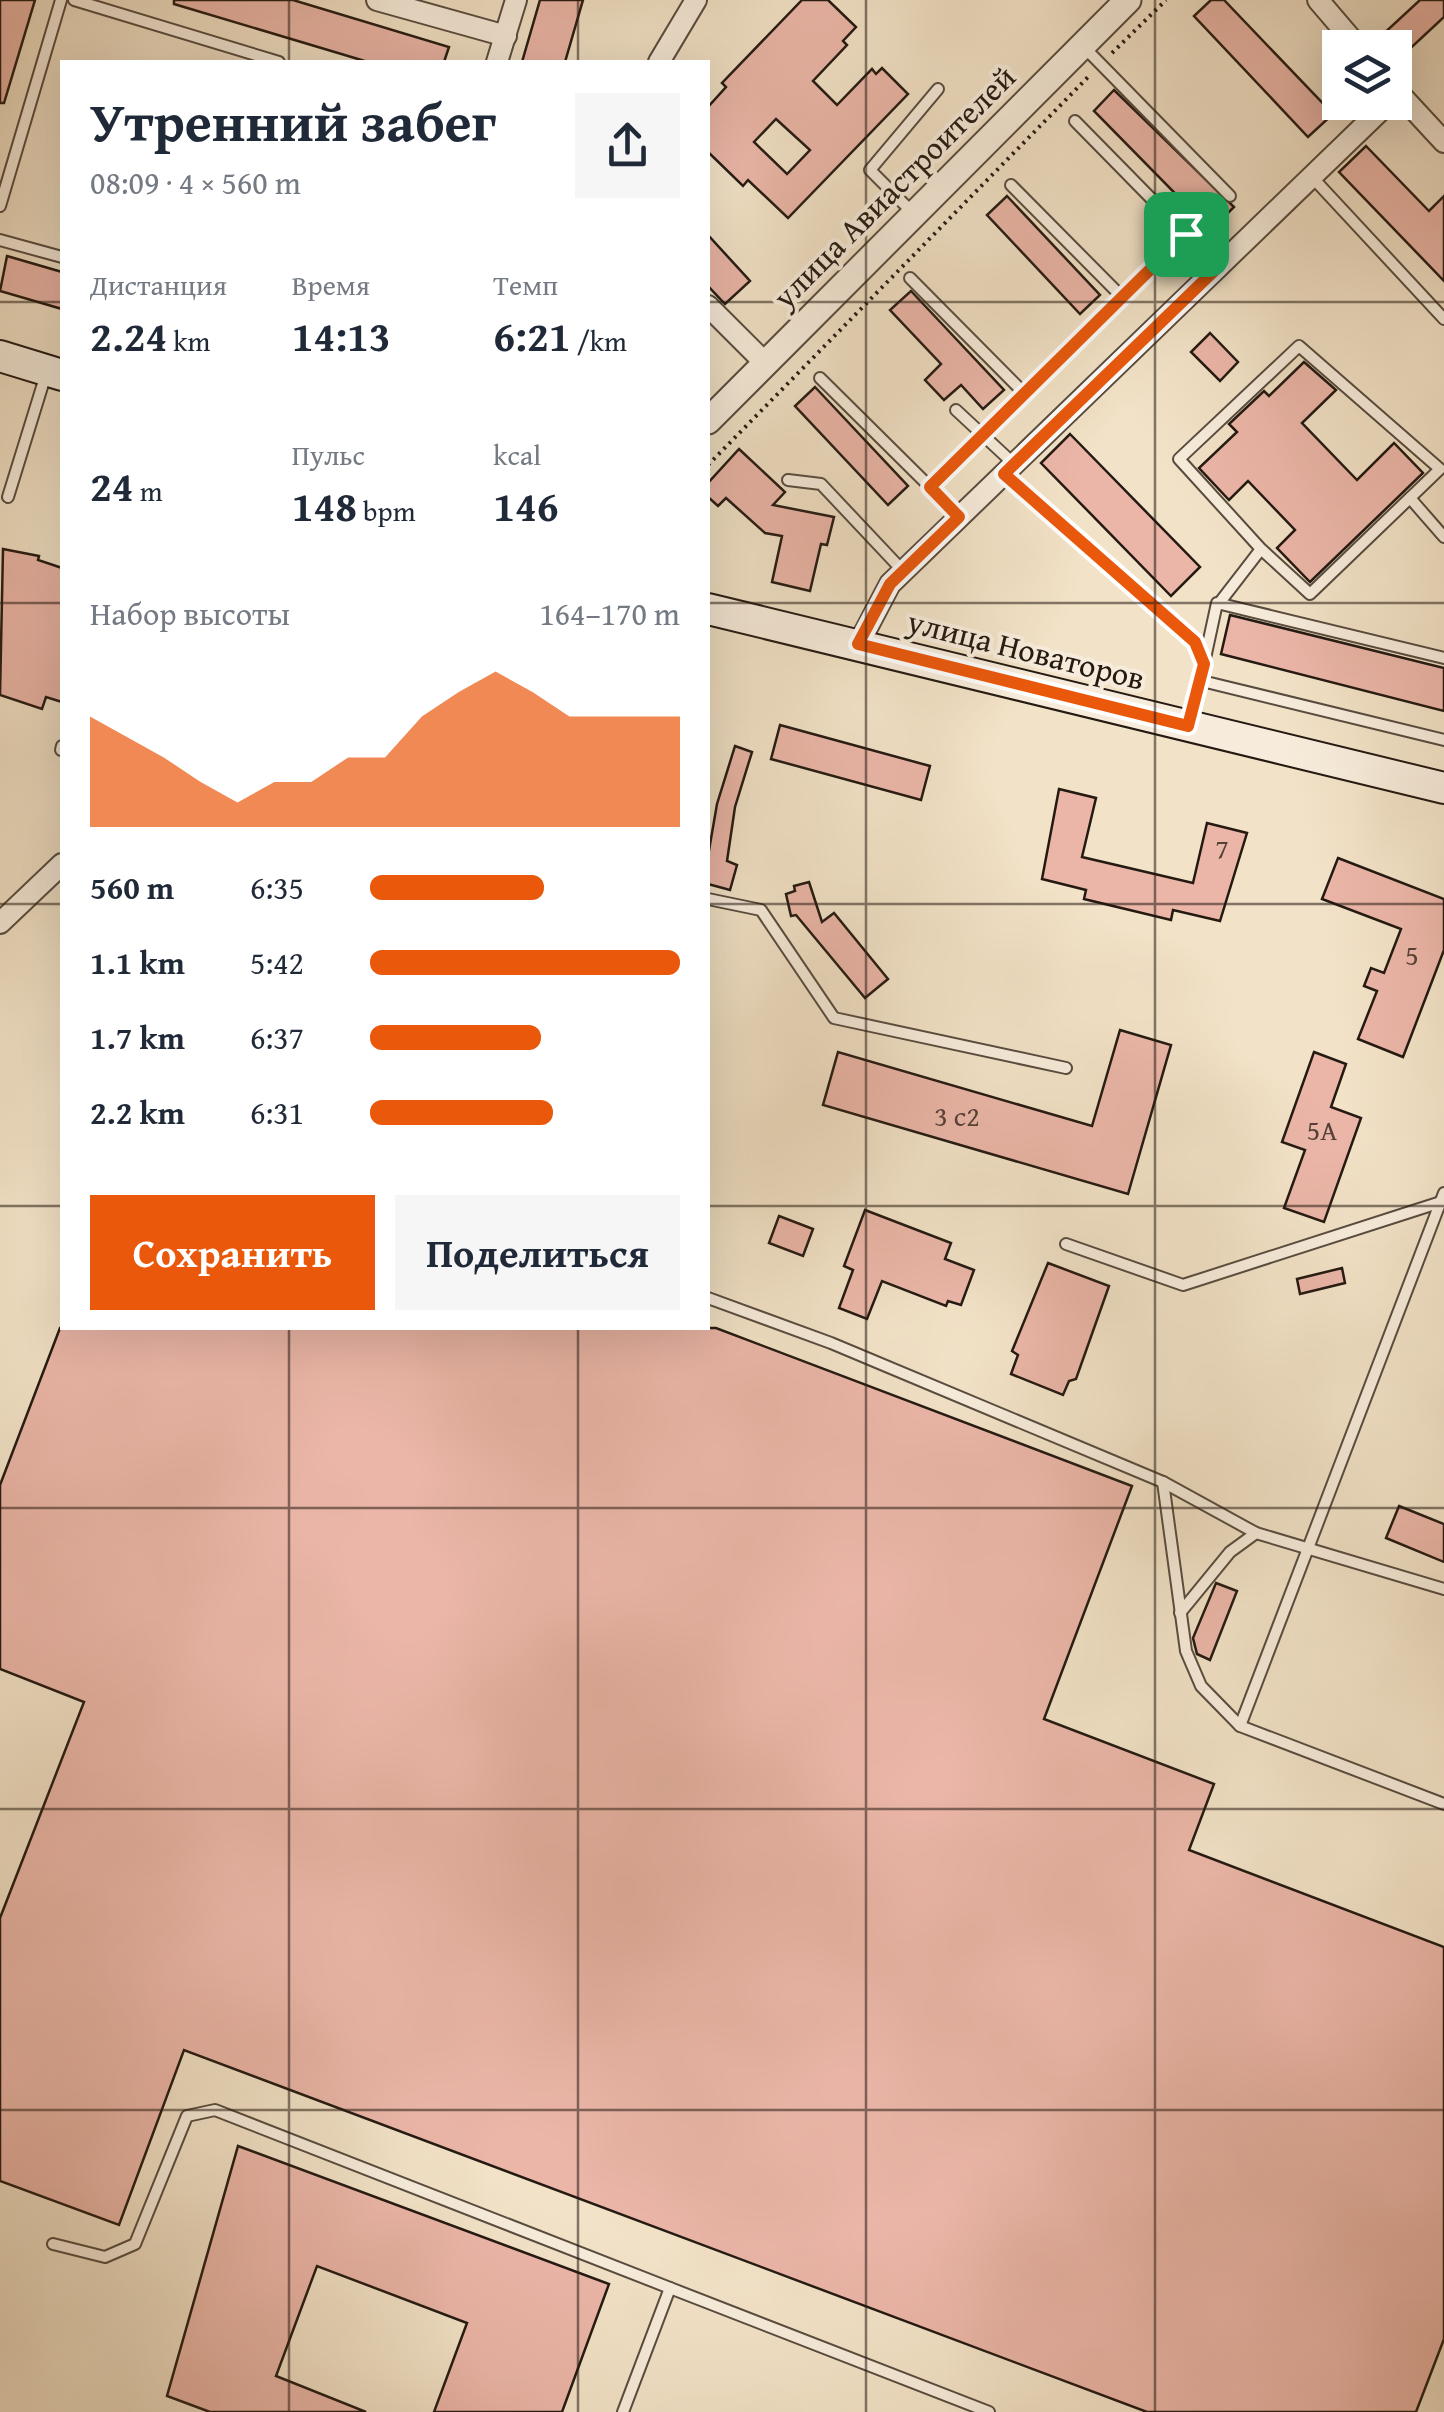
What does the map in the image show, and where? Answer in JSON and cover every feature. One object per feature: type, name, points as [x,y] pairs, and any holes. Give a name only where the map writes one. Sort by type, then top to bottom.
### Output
[{"type":"main road","points":[[0,356],[55,372]]},
{"type":"main road","name":"улица Новаторов","points":[[710,608],[1444,788]]},
{"type":"street","points":[[377,0],[506,36]]},
{"type":"street","points":[[498,60],[516,0]]},
{"type":"street","points":[[660,60],[696,0]]},
{"type":"street","name":"улица Авиастроителей","points":[[710,420],[1128,0]]},
{"type":"street","points":[[1318,0],[1344,30]]},
{"type":"street","points":[[1412,111],[1444,142]]},
{"type":"street","points":[[858,644],[890,584],[1369,120]]},
{"type":"street","points":[[710,308],[764,362]]},
{"type":"street","points":[[0,923],[59,875]]},
{"type":"lane","points":[[0,206],[61,0]]},
{"type":"lane","points":[[74,0],[271,60]]},
{"type":"lane","points":[[1082,46],[1230,196]]},
{"type":"lane","points":[[914,213],[870,170],[938,90]]},
{"type":"lane","points":[[1076,121],[1218,267]]},
{"type":"lane","points":[[1312,176],[1444,319]]},
{"type":"lane","points":[[1011,185],[1122,297]]},
{"type":"lane","points":[[930,487],[1186,234]]},
{"type":"lane","points":[[0,240],[60,257]]},
{"type":"lane","points":[[910,278],[1024,393]]},
{"type":"lane","points":[[1298,346],[1440,469],[1310,594],[1261,549],[1180,459],[1298,346]]},
{"type":"lane","points":[[8,497],[55,372]]},
{"type":"lane","points":[[820,378],[959,517]]},
{"type":"lane","points":[[956,410],[983,434],[1009,469],[1195,642],[1204,664]]},
{"type":"lane","points":[[788,480],[822,484],[903,571]]},
{"type":"lane","points":[[1410,498],[1444,537]]},
{"type":"lane","points":[[1188,726],[1202,681],[1217,606],[1261,549]]},
{"type":"lane","points":[[1217,606],[1444,658]]},
{"type":"lane","points":[[1202,681],[1444,740]]},
{"type":"lane","points":[[710,899],[761,910],[834,1018],[1066,1068]]},
{"type":"lane","points":[[1066,1244],[1183,1285],[1442,1197]]},
{"type":"lane","points":[[1240,1726],[1442,1197]]},
{"type":"lane","points":[[710,1299],[831,1343],[1163,1482],[1256,1532],[1444,1589]]},
{"type":"lane","points":[[1163,1482],[1186,1651],[1201,1686],[1240,1726],[1444,1804]]},
{"type":"lane","points":[[1180,1613],[1230,1552],[1256,1532]]},
{"type":"lane","points":[[53,2244],[105,2258],[135,2244],[187,2116],[215,2110],[989,2412]]},
{"type":"lane","points":[[623,2412],[670,2288]]},
{"type":"path","points":[[710,463],[1166,0]]},
{"type":"building","points":[[0,0],[35,0],[4,103],[0,103]]},
{"type":"building","points":[[174,0],[293,0],[449,47],[445,60],[361,60],[174,4]]},
{"type":"building","points":[[540,0],[583,0],[566,60],[523,60]]},
{"type":"building","points":[[802,0],[828,0],[856,27],[843,41],[847,45],[813,81],[837,105],[872,69],[876,74],[882,68],[908,94],[788,218],[748,180],[743,186],[710,154],[710,105],[726,87],[722,83]],"holes":[[[776,119],[810,150],[787,174],[754,142]]]},
{"type":"building","points":[[1211,0],[1224,0],[1322,102],[1322,120],[1326,120],[1308,137],[1194,16]]},
{"type":"building","points":[[1420,0],[1444,0],[1444,17],[1412,47],[1412,30],[1388,30]]},
{"type":"building","points":[[1114,90],[1234,207],[1211,230],[1094,111]]},
{"type":"building","points":[[1366,146],[1429,211],[1444,196],[1444,281],[1339,172]]},
{"type":"building","points":[[1007,196],[1100,295],[1080,314],[987,215]]},
{"type":"building","points":[[710,237],[750,281],[725,304],[710,288]]},
{"type":"building","points":[[7,256],[60,271],[60,308],[0,291]]},
{"type":"building","points":[[911,291],[1004,390],[983,409],[961,385],[944,400],[925,380],[941,364],[890,310]]},
{"type":"building","points":[[1210,333],[1238,362],[1220,381],[1191,352]]},
{"type":"building","points":[[1304,362],[1336,390],[1302,423],[1357,480],[1394,443],[1423,473],[1310,582],[1277,548],[1295,530],[1248,481],[1229,500],[1199,468],[1237,432],[1229,424],[1264,391],[1269,396]]},
{"type":"building","points":[[815,387],[908,486],[888,505],[795,406]]},
{"type":"building","points":[[1070,434],[1200,567],[1171,596],[1041,463]]},
{"type":"building","points":[[739,449],[785,492],[773,505],[834,517],[827,545],[821,544],[810,591],[772,582],[782,536],[765,533],[726,498],[718,506],[710,499],[710,481]]},
{"type":"building","points":[[3,549],[39,556],[38,560],[60,567],[60,701],[46,697],[42,709],[0,695]]},
{"type":"building","points":[[1230,615],[1444,668],[1444,711],[1221,654]]},
{"type":"building","points":[[780,725],[930,766],[921,800],[771,759]]},
{"type":"building","points":[[735,746],[752,752],[735,807],[727,861],[737,865],[730,890],[710,885],[710,844],[717,804]]},
{"type":"building","points":[[1059,789],[1096,798],[1082,857],[1193,883],[1207,823],[1247,833],[1220,921],[1173,910],[1171,920],[1084,899],[1086,890],[1042,879]]},
{"type":"building","points":[[1338,858],[1444,899],[1444,950],[1403,1057],[1358,1039],[1377,991],[1364,986],[1371,968],[1384,973],[1401,929],[1322,899]]},
{"type":"building","points":[[809,882],[822,922],[834,913],[888,979],[865,998],[796,915],[791,916],[786,894],[795,891],[794,886]]},
{"type":"building","points":[[1120,1030],[1171,1045],[1128,1194],[823,1105],[838,1052],[1092,1126]]},
{"type":"building","points":[[1314,1052],[1346,1064],[1331,1107],[1361,1118],[1324,1222],[1284,1208],[1305,1150],[1282,1142]]},
{"type":"building","points":[[865,1210],[951,1243],[945,1259],[974,1270],[961,1305],[948,1301],[946,1306],[882,1281],[867,1319],[839,1308],[853,1270],[844,1266]]},
{"type":"building","points":[[779,1216],[813,1229],[803,1256],[769,1243]]},
{"type":"building","points":[[1048,1263],[1109,1286],[1076,1379],[1069,1381],[1063,1395],[1011,1374],[1018,1355],[1012,1351]]},
{"type":"building","points":[[1342,1268],[1345,1283],[1300,1294],[1297,1279]]},
{"type":"building","points":[[60,1328],[716,1328],[1132,1486],[1044,1719],[1214,1784],[1189,1850],[1444,1947],[1444,2339],[1416,2412],[1147,2412],[184,2050],[119,2225],[0,2181],[0,1918],[84,1702],[0,1669],[0,1485]]},
{"type":"building","points":[[1399,1506],[1444,1524],[1444,1562],[1386,1538]]},
{"type":"building","points":[[1216,1583],[1237,1591],[1210,1660],[1197,1654],[1193,1638]]},
{"type":"building","points":[[238,2146],[609,2284],[562,2412],[434,2412],[467,2323],[317,2266],[276,2376],[366,2412],[210,2412],[167,2396]]},
{"type":"route","points":[[1186,234],[1218,267],[1004,474],[1195,642],[1204,664],[1202,686],[1188,726],[858,644],[890,584],[959,517],[930,487],[1186,234]]}]
